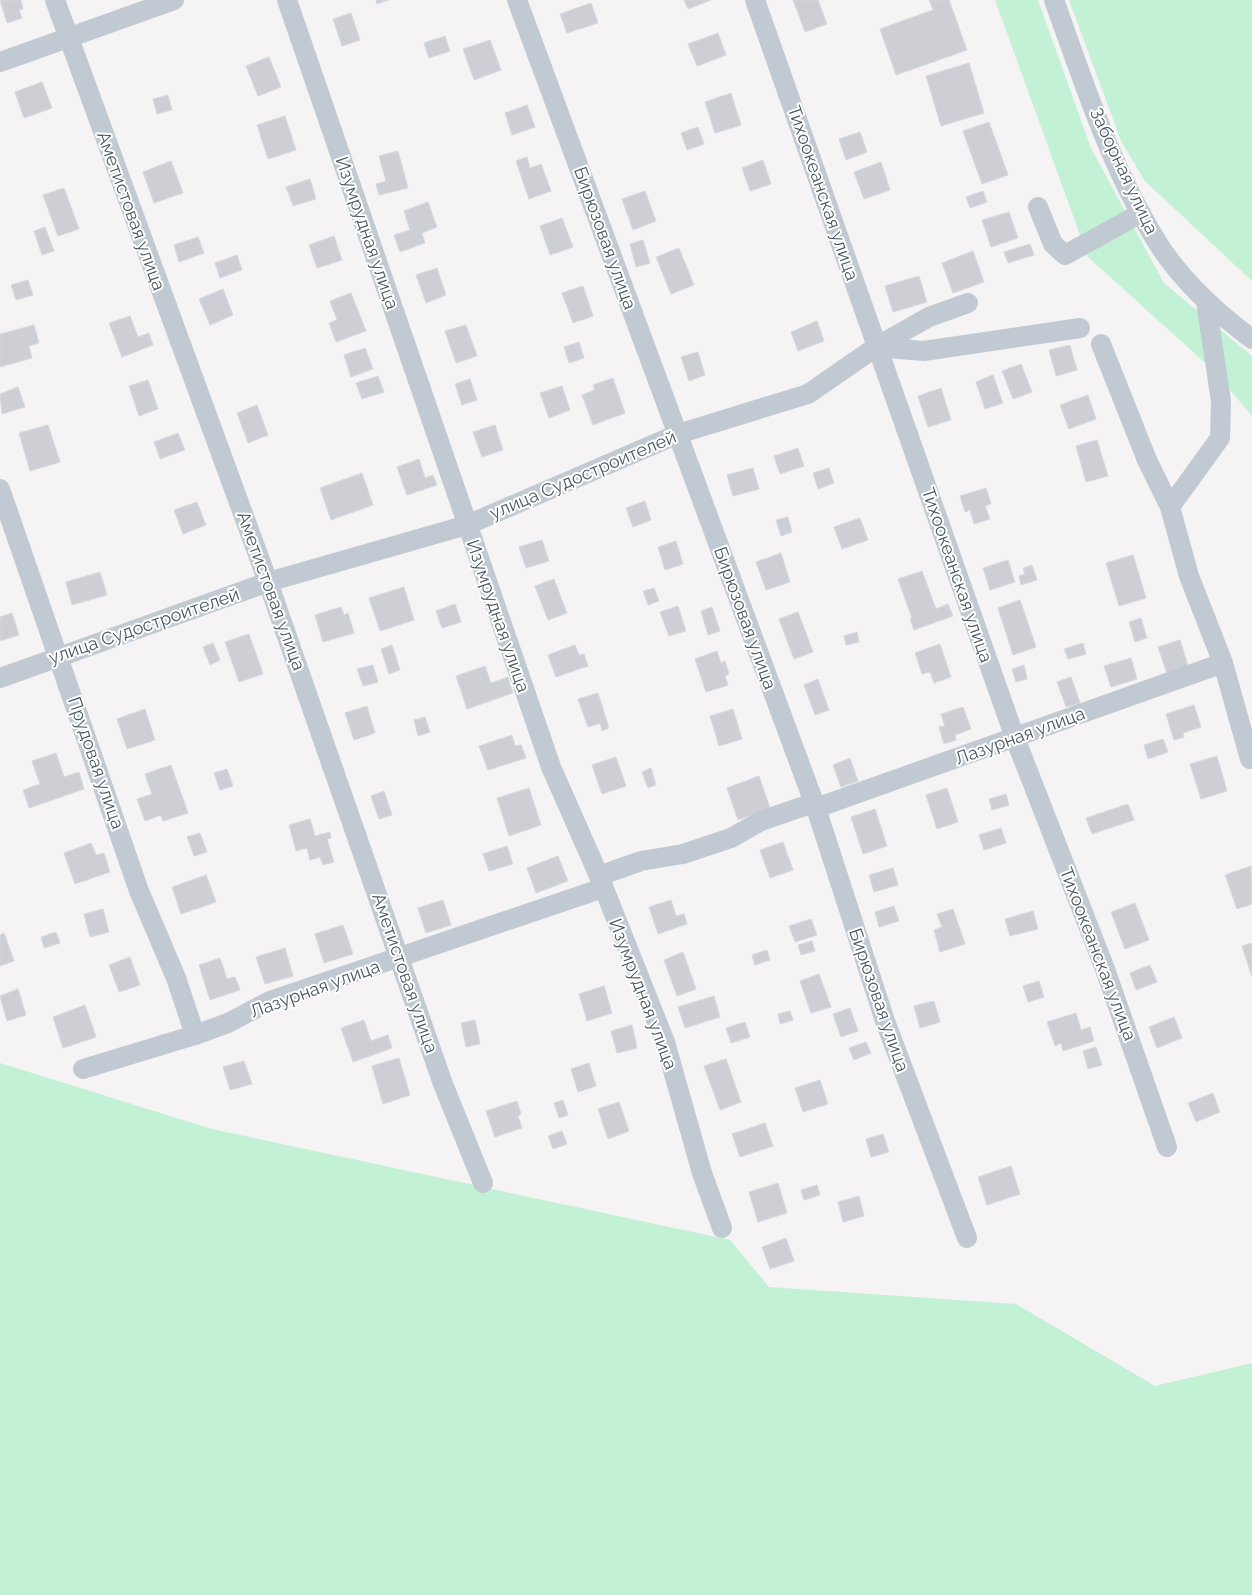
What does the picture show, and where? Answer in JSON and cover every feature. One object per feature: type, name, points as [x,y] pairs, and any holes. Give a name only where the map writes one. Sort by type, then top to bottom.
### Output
[{"type":"street","name":"Аметистовая улица","points":[[55,0],[268,582],[443,1084],[483,1183]]},
{"type":"street","points":[[0,62],[174,0]]},
{"type":"street","name":"Изумрудная улица","points":[[287,0],[551,767],[601,882],[665,1042],[702,1173],[722,1228]]},
{"type":"street","name":"Бирюзовая улица","points":[[517,0],[814,806],[885,1021],[966,1238]]},
{"type":"street","name":"Тихоокеанская улица","points":[[755,0],[1014,738],[1106,969],[1167,1147]]},
{"type":"street","name":"Заборная улица","points":[[1054,0],[1104,137],[1141,213],[1160,246],[1206,302],[1252,339]]},
{"type":"street","points":[[1038,207],[1054,244],[1065,255],[1141,213]]},
{"type":"street","points":[[1170,508],[1220,438],[1221,401],[1206,302]]},
{"type":"street","name":"улица Судостроителей","points":[[0,678],[268,582],[467,525],[678,434],[808,394],[876,347],[929,317],[968,303]]},
{"type":"street","points":[[876,347],[924,351],[1080,328]]},
{"type":"street","points":[[1102,344],[1147,460],[1170,508],[1189,576],[1223,663],[1250,759]]},
{"type":"street","name":"Прудовая улица","points":[[0,488],[139,890],[176,978],[195,1035]]},
{"type":"street","name":"Лазурная улица","points":[[82,1069],[195,1035],[228,1023],[270,1002],[400,958],[601,882],[641,861],[684,854],[731,838],[761,820],[814,806],[1014,738],[1223,663]]},
{"type":"green space","points":[[995,0],[1038,0],[1091,148],[1164,283],[1252,356],[1252,416],[1214,371],[1088,257]]},
{"type":"green space","points":[[1069,0],[1252,0],[1252,281],[1145,181],[1121,141]]},
{"type":"green space","points":[[0,1063],[212,1129],[730,1240],[769,1287],[1016,1304],[1155,1386],[1252,1363],[1252,1595],[0,1595]]},
{"type":"building","points":[[0,0],[21,0],[23,9],[19,10],[22,18],[7,23]]},
{"type":"building","points":[[376,0],[389,0],[377,4]]},
{"type":"building","points":[[684,0],[711,0],[688,9]]},
{"type":"building","points":[[793,0],[818,0],[827,24],[805,32]]},
{"type":"building","points":[[929,0],[949,0],[967,50],[896,75],[880,29],[933,10]]},
{"type":"building","points":[[591,3],[598,23],[567,33],[560,14]]},
{"type":"building","points":[[351,13],[360,40],[342,46],[333,19]]},
{"type":"building","points":[[718,33],[726,55],[697,66],[688,44]]},
{"type":"building","points":[[445,36],[450,51],[429,58],[424,43]]},
{"type":"building","points":[[490,40],[501,70],[474,80],[463,49]]},
{"type":"building","points":[[269,57],[281,87],[258,96],[246,66]]},
{"type":"building","points":[[969,63],[984,113],[941,126],[926,76]]},
{"type":"building","points":[[42,82],[52,108],[24,118],[15,92]]},
{"type":"building","points":[[731,93],[741,125],[715,133],[705,102]]},
{"type":"building","points":[[168,95],[172,110],[157,114],[153,99]]},
{"type":"building","points":[[527,105],[535,127],[512,135],[505,113]]},
{"type":"building","points":[[285,116],[296,150],[268,159],[257,125]]},
{"type":"building","points":[[989,122],[1008,175],[982,184],[963,131]]},
{"type":"building","points":[[698,127],[704,144],[687,150],[681,133]]},
{"type":"building","points":[[860,132],[867,152],[846,160],[839,139]]},
{"type":"building","points":[[398,151],[408,188],[379,195],[376,184],[386,181],[379,156]]},
{"type":"building","points":[[527,157],[530,168],[541,164],[551,191],[529,199],[516,161]]},
{"type":"building","points":[[763,160],[771,184],[750,191],[742,168]]},
{"type":"building","points":[[171,161],[183,193],[154,203],[143,172]]},
{"type":"building","points":[[881,162],[890,190],[864,199],[854,172]]},
{"type":"building","points":[[310,179],[316,199],[293,206],[286,187]]},
{"type":"building","points":[[64,188],[79,229],[58,236],[43,195]]},
{"type":"building","points":[[645,191],[656,221],[633,230],[622,199]]},
{"type":"building","points":[[983,191],[987,202],[970,208],[966,197]]},
{"type":"building","points":[[428,202],[437,227],[422,233],[425,243],[400,252],[394,235],[410,230],[404,211]]},
{"type":"building","points":[[1009,212],[1018,238],[991,247],[982,220]]},
{"type":"building","points":[[562,218],[573,247],[550,255],[540,226]]},
{"type":"building","points":[[45,227],[54,251],[42,255],[34,231]]},
{"type":"building","points":[[334,236],[342,260],[317,268],[309,245]]},
{"type":"building","points":[[198,237],[204,253],[179,262],[174,245]]},
{"type":"building","points":[[643,240],[650,263],[636,267],[630,244]]},
{"type":"building","points":[[1030,244],[1034,255],[1008,263],[1004,252]]},
{"type":"building","points":[[679,248],[694,285],[671,294],[656,257]]},
{"type":"building","points":[[973,251],[984,282],[953,293],[942,263]]},
{"type":"building","points":[[237,255],[242,270],[220,278],[215,263]]},
{"type":"building","points":[[437,268],[446,295],[426,303],[416,275]]},
{"type":"building","points":[[919,276],[927,302],[893,312],[885,286]]},
{"type":"building","points":[[28,280],[33,295],[16,300],[11,285]]},
{"type":"building","points":[[583,286],[593,316],[573,323],[562,293]]},
{"type":"building","points":[[223,289],[233,315],[210,325],[199,299]]},
{"type":"building","points":[[351,293],[366,331],[336,342],[329,323],[337,320],[330,301]]},
{"type":"building","points":[[130,316],[138,337],[149,333],[153,345],[122,357],[109,323]]},
{"type":"building","points":[[817,321],[824,341],[798,351],[791,332]]},
{"type":"building","points":[[34,325],[39,343],[29,346],[32,358],[0,367],[0,334]]},
{"type":"building","points":[[466,325],[477,356],[456,363],[445,331]]},
{"type":"building","points":[[579,342],[584,358],[569,363],[564,347]]},
{"type":"building","points":[[1070,345],[1077,370],[1056,376],[1049,350]]},
{"type":"building","points":[[365,348],[373,369],[351,377],[344,355]]},
{"type":"building","points":[[698,352],[705,375],[689,381],[681,357]]},
{"type":"building","points":[[1021,364],[1032,392],[1013,399],[1002,371]]},
{"type":"building","points":[[993,375],[1003,403],[985,409],[976,382]]},
{"type":"building","points":[[378,376],[384,392],[362,399],[356,383]]},
{"type":"building","points":[[613,378],[625,413],[593,425],[582,395],[595,390],[593,385]]},
{"type":"building","points":[[470,379],[477,400],[462,405],[455,384]]},
{"type":"building","points":[[148,380],[158,409],[139,416],[129,386]]},
{"type":"building","points":[[562,386],[570,410],[549,418],[540,393]]},
{"type":"building","points":[[18,387],[25,407],[2,414],[0,394]]},
{"type":"building","points":[[941,388],[951,420],[928,427],[918,396]]},
{"type":"building","points":[[1088,395],[1096,419],[1069,429],[1060,405]]},
{"type":"building","points":[[257,405],[268,435],[248,443],[237,413]]},
{"type":"building","points":[[48,425],[60,462],[30,471],[19,433]]},
{"type":"building","points":[[495,425],[503,450],[482,457],[473,432]]},
{"type":"building","points":[[178,433],[185,450],[160,459],[154,442]]},
{"type":"building","points":[[1097,440],[1108,476],[1086,482],[1076,446]]},
{"type":"building","points":[[798,448],[804,466],[780,474],[774,456]]},
{"type":"building","points":[[419,459],[425,478],[433,475],[437,485],[407,495],[397,467]]},
{"type":"building","points":[[753,468],[759,489],[733,496],[727,475]]},
{"type":"building","points":[[829,468],[834,483],[818,489],[813,473]]},
{"type":"building","points":[[362,473],[373,505],[331,520],[320,488]]},
{"type":"building","points":[[986,488],[991,504],[985,506],[990,519],[974,524],[970,510],[965,512],[960,496]]},
{"type":"building","points":[[645,501],[651,520],[633,527],[626,508]]},
{"type":"building","points":[[197,502],[206,525],[183,534],[174,510]]},
{"type":"building","points":[[788,517],[792,532],[781,536],[776,520]]},
{"type":"building","points":[[860,518],[868,540],[842,549],[834,527]]},
{"type":"building","points":[[542,540],[549,561],[526,568],[519,547]]},
{"type":"building","points":[[676,541],[683,564],[665,570],[658,547]]},
{"type":"building","points":[[781,553],[790,582],[766,590],[756,562]]},
{"type":"building","points":[[1133,555],[1146,598],[1119,606],[1106,563]]},
{"type":"building","points":[[1008,560],[1015,582],[990,590],[983,568]]},
{"type":"building","points":[[1032,565],[1037,580],[1021,585],[1019,576],[1025,574],[1023,568]]},
{"type":"building","points":[[922,571],[936,609],[948,604],[953,616],[914,630],[910,619],[912,618],[898,579]]},
{"type":"building","points":[[100,572],[107,595],[72,605],[66,582]]},
{"type":"building","points":[[554,579],[567,613],[548,620],[535,586]]},
{"type":"building","points":[[404,587],[414,620],[380,631],[369,598]]},
{"type":"building","points":[[654,588],[659,601],[648,605],[643,591]]},
{"type":"building","points":[[1020,600],[1036,647],[1013,655],[998,608]]},
{"type":"building","points":[[455,604],[461,622],[442,628],[436,611]]},
{"type":"building","points":[[678,606],[686,631],[669,636],[660,612]]},
{"type":"building","points":[[341,607],[344,615],[348,613],[354,633],[323,642],[315,615]]},
{"type":"building","points":[[712,607],[720,631],[708,635],[701,611]]},
{"type":"building","points":[[798,612],[813,652],[794,659],[779,619]]},
{"type":"building","points":[[12,613],[19,635],[0,641],[0,617]]},
{"type":"building","points":[[1141,618],[1147,638],[1135,642],[1129,622]]},
{"type":"building","points":[[857,632],[859,642],[846,645],[844,636]]},
{"type":"building","points":[[249,634],[263,674],[239,682],[225,642]]},
{"type":"building","points":[[1180,640],[1189,669],[1168,676],[1158,647]]},
{"type":"building","points":[[213,643],[220,660],[210,665],[203,647]]},
{"type":"building","points":[[1083,643],[1086,654],[1068,659],[1064,649]]},
{"type":"building","points":[[940,644],[951,677],[934,683],[930,672],[922,674],[915,653]]},
{"type":"building","points":[[392,645],[400,670],[389,674],[381,649]]},
{"type":"building","points":[[575,645],[579,655],[584,654],[588,666],[556,677],[548,655]]},
{"type":"building","points":[[717,651],[721,663],[725,661],[729,674],[725,676],[728,685],[706,692],[695,659]]},
{"type":"building","points":[[1131,658],[1137,679],[1111,687],[1104,666]]},
{"type":"building","points":[[373,665],[378,682],[363,686],[357,669]]},
{"type":"building","points":[[1024,665],[1027,679],[1016,682],[1012,669]]},
{"type":"building","points":[[485,666],[491,683],[508,677],[513,693],[467,709],[456,676]]},
{"type":"building","points":[[1071,677],[1080,703],[1066,707],[1057,682]]},
{"type":"building","points":[[818,679],[829,710],[815,715],[804,685]]},
{"type":"building","points":[[598,693],[609,728],[602,731],[600,723],[588,727],[578,699]]},
{"type":"building","points":[[1194,705],[1201,727],[1183,733],[1184,737],[1174,740],[1166,714]]},
{"type":"building","points":[[367,706],[375,733],[354,740],[345,713]]},
{"type":"building","points":[[963,707],[971,729],[955,735],[956,740],[944,744],[939,727],[945,726],[941,714]]},
{"type":"building","points":[[145,709],[155,740],[127,749],[117,719]]},
{"type":"building","points":[[733,709],[742,739],[719,746],[710,716]]},
{"type":"building","points":[[425,717],[430,732],[418,736],[414,720]]},
{"type":"building","points":[[512,735],[515,746],[521,745],[526,758],[488,770],[479,746]]},
{"type":"building","points":[[1163,739],[1168,752],[1148,759],[1144,745]]},
{"type":"building","points":[[56,753],[64,777],[79,772],[84,789],[29,808],[23,790],[40,784],[32,761]]},
{"type":"building","points":[[1217,756],[1227,791],[1201,799],[1190,764]]},
{"type":"building","points":[[616,757],[626,786],[602,794],[592,765]]},
{"type":"building","points":[[850,758],[858,781],[841,787],[833,765]]},
{"type":"building","points":[[171,765],[188,813],[163,821],[161,815],[145,821],[137,799],[152,794],[145,774]]},
{"type":"building","points":[[651,768],[656,785],[648,788],[642,772]]},
{"type":"building","points":[[227,769],[233,786],[220,790],[214,773]]},
{"type":"building","points":[[759,776],[770,808],[738,820],[727,788]]},
{"type":"building","points":[[529,788],[541,825],[509,836],[497,798]]},
{"type":"building","points":[[947,788],[958,822],[937,829],[926,795]]},
{"type":"building","points":[[384,791],[392,815],[379,819],[371,796]]},
{"type":"building","points":[[1006,794],[1009,805],[992,810],[989,799]]},
{"type":"building","points":[[1128,804],[1134,820],[1092,834],[1086,818]]},
{"type":"building","points":[[875,809],[887,846],[863,854],[851,817]]},
{"type":"building","points":[[310,819],[315,836],[330,832],[331,838],[327,839],[334,862],[323,865],[320,857],[310,860],[307,848],[296,851],[289,825]]},
{"type":"building","points":[[1001,828],[1006,843],[984,850],[979,835]]},
{"type":"building","points":[[200,833],[207,852],[194,856],[187,837]]},
{"type":"building","points":[[783,842],[793,870],[770,878],[760,850]]},
{"type":"building","points":[[91,843],[96,855],[104,853],[110,872],[75,884],[64,853]]},
{"type":"building","points":[[507,846],[513,864],[489,871],[483,854]]},
{"type":"building","points":[[558,856],[568,881],[536,893],[527,868]]},
{"type":"building","points":[[1251,866],[1252,904],[1237,909],[1225,875]]},
{"type":"building","points":[[893,868],[898,885],[874,892],[869,875]]},
{"type":"building","points":[[206,875],[216,902],[181,914],[172,887]]},
{"type":"building","points":[[443,900],[451,925],[426,933],[418,908]]},
{"type":"building","points":[[671,900],[676,916],[684,914],[687,924],[658,934],[649,907]]},
{"type":"building","points":[[1135,903],[1149,940],[1125,949],[1111,912]]},
{"type":"building","points":[[894,906],[899,921],[879,927],[875,912]]},
{"type":"building","points":[[103,909],[109,932],[90,937],[84,914]]},
{"type":"building","points":[[953,909],[965,944],[940,952],[934,930],[942,927],[937,914]]},
{"type":"building","points":[[1033,911],[1038,929],[1010,936],[1005,919]]},
{"type":"building","points":[[811,919],[817,935],[795,942],[789,926]]},
{"type":"building","points":[[343,925],[353,954],[324,963],[315,934]]},
{"type":"building","points":[[56,932],[60,943],[44,948],[41,937]]},
{"type":"building","points":[[4,933],[14,961],[0,966],[0,935]]},
{"type":"building","points":[[812,941],[815,951],[801,955],[798,945]]},
{"type":"building","points":[[1252,943],[1252,977],[1242,946]]},
{"type":"building","points":[[285,948],[293,976],[265,984],[256,957]]},
{"type":"building","points":[[767,950],[770,960],[755,965],[752,955]]},
{"type":"building","points":[[683,952],[696,989],[677,996],[664,960]]},
{"type":"building","points":[[130,957],[140,985],[119,992],[109,965]]},
{"type":"building","points":[[220,958],[227,979],[235,977],[240,990],[210,1000],[199,965]]},
{"type":"building","points":[[1150,965],[1157,982],[1136,990],[1130,973]]},
{"type":"building","points":[[819,974],[831,1007],[811,1013],[800,981]]},
{"type":"building","points":[[1039,981],[1044,997],[1028,1002],[1023,986]]},
{"type":"building","points":[[604,986],[612,1013],[587,1021],[579,994]]},
{"type":"building","points":[[18,989],[26,1015],[7,1021],[0,996]]},
{"type":"building","points":[[714,996],[720,1017],[685,1028],[678,1007]]},
{"type":"building","points":[[934,1001],[940,1022],[920,1028],[914,1006]]},
{"type":"building","points":[[85,1005],[96,1037],[63,1048],[53,1017]]},
{"type":"building","points":[[850,1008],[858,1031],[841,1037],[833,1014]]},
{"type":"building","points":[[790,1011],[793,1020],[780,1024],[778,1014]]},
{"type":"building","points":[[1076,1013],[1081,1030],[1090,1027],[1094,1041],[1063,1051],[1061,1043],[1055,1046],[1047,1022]]},
{"type":"building","points":[[1174,1017],[1182,1038],[1157,1048],[1149,1027]]},
{"type":"building","points":[[364,1020],[371,1041],[388,1035],[392,1048],[353,1062],[341,1028]]},
{"type":"building","points":[[475,1020],[480,1044],[466,1047],[461,1023]]},
{"type":"building","points":[[745,1022],[750,1037],[731,1043],[726,1028]]},
{"type":"building","points":[[632,1025],[637,1048],[617,1053],[611,1031]]},
{"type":"building","points":[[866,1042],[871,1053],[854,1060],[849,1048]]},
{"type":"building","points":[[1096,1047],[1102,1065],[1088,1069],[1083,1051]]},
{"type":"building","points":[[399,1058],[410,1095],[383,1104],[372,1066]]},
{"type":"building","points":[[726,1059],[741,1102],[720,1110],[704,1066]]},
{"type":"building","points":[[244,1061],[252,1084],[230,1090],[223,1067]]},
{"type":"building","points":[[589,1063],[596,1086],[578,1092],[571,1069]]},
{"type":"building","points":[[820,1080],[828,1104],[803,1112],[795,1088]]},
{"type":"building","points":[[1213,1093],[1220,1112],[1196,1122],[1188,1103]]},
{"type":"building","points":[[563,1100],[568,1115],[559,1118],[554,1103]]},
{"type":"building","points":[[517,1101],[521,1114],[518,1116],[522,1128],[495,1137],[486,1111]]},
{"type":"building","points":[[619,1102],[629,1131],[608,1139],[598,1109]]},
{"type":"building","points":[[765,1123],[773,1146],[740,1157],[732,1134]]},
{"type":"building","points":[[562,1131],[567,1144],[553,1149],[548,1136]]},
{"type":"building","points":[[883,1134],[889,1152],[871,1157],[866,1139]]},
{"type":"building","points":[[1011,1166],[1020,1194],[987,1205],[978,1177]]},
{"type":"building","points":[[778,1183],[787,1213],[758,1222],[749,1192]]},
{"type":"building","points":[[817,1185],[820,1195],[804,1200],[801,1190]]},
{"type":"building","points":[[859,1196],[864,1216],[843,1222],[838,1202]]},
{"type":"building","points":[[786,1238],[794,1261],[770,1269],[762,1247]]}]
